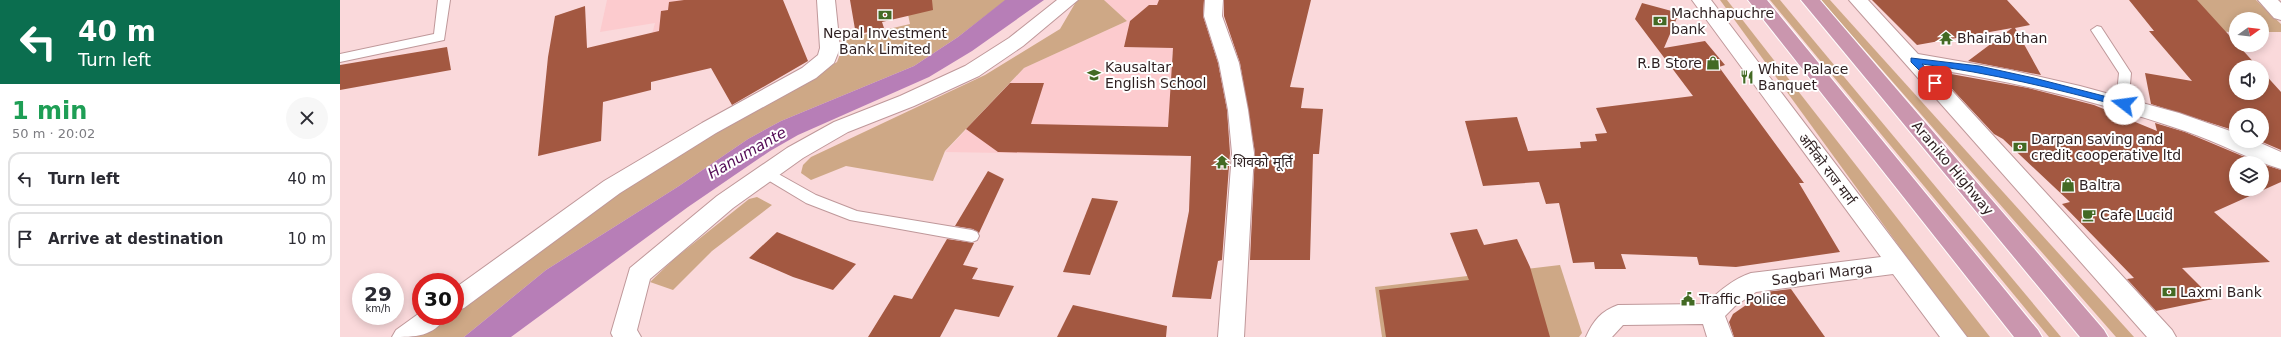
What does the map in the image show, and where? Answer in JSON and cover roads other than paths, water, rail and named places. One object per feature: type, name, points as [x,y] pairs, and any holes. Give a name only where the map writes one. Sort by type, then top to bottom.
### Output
[{"type":"highway","points":[[1757,0],[2029,337]]},
{"type":"highway","name":"Araniko Highway","points":[[1810,0],[2095,337]]},
{"type":"street","points":[[464,294],[612,187],[709,128],[809,73],[827,58],[830,48],[826,0]]},
{"type":"street","points":[[628,337],[624,333],[639,275],[666,250],[766,172],[795,153],[841,127],[907,101],[972,71],[1016,42],[1069,0]]},
{"type":"street","points":[[1214,0],[1212,7],[1229,63],[1238,110],[1243,153],[1231,337]]},
{"type":"street","name":"अर्निको राज मार्ग","points":[[1701,0],[1954,337]]},
{"type":"street","points":[[1858,0],[1914,60],[2163,337]]},
{"type":"street","points":[[2267,0],[2281,14]]},
{"type":"street","points":[[1914,60],[1979,69],[2027,79],[2124,104],[2200,127],[2281,161]]},
{"type":"street","name":"Sagbari Marga","points":[[1712,314],[1726,299],[1751,283],[1899,264]]},
{"type":"street","points":[[1600,337],[1603,327],[1618,316],[1712,314],[1720,337]]},
{"type":"street","points":[[405,337],[422,325]]},
{"type":"lane","points":[[340,58],[440,37],[444,0]]},
{"type":"lane","points":[[2097,30],[2125,73],[2124,104]]},
{"type":"lane","points":[[766,172],[811,199],[855,216],[972,236]]},
{"type":"water","name":"Hanumante","points":[[1005,0],[1044,0],[972,51],[929,77],[798,135],[770,151],[688,207],[511,337],[464,337],[546,270],[679,186],[748,139],[781,121],[914,66],[958,37]]},
{"type":"place","name":"Nepal Investment Bank Limited","points":[[885,15]]},
{"type":"place","name":"Machhapuchre bank","points":[[1660,21]]},
{"type":"place","name":"Bhairab than","points":[[1946,38]]},
{"type":"place","name":"R.B Store","points":[[1713,63]]},
{"type":"place","name":"Kausaltar English School","points":[[1094,75]]},
{"type":"place","name":"White Palace Banquet","points":[[1747,77]]},
{"type":"place","name":"Darpan saving and credit cooperative ltd","points":[[2020,147]]},
{"type":"place","name":"शिवको मूर्ति","points":[[1222,162]]},
{"type":"place","name":"Baltra","points":[[2068,185]]},
{"type":"place","name":"Cafe Lucid","points":[[2089,215]]},
{"type":"place","name":"Laxmi Bank","points":[[2169,292]]},
{"type":"place","name":"Traffic Police","points":[[1688,299]]}]
